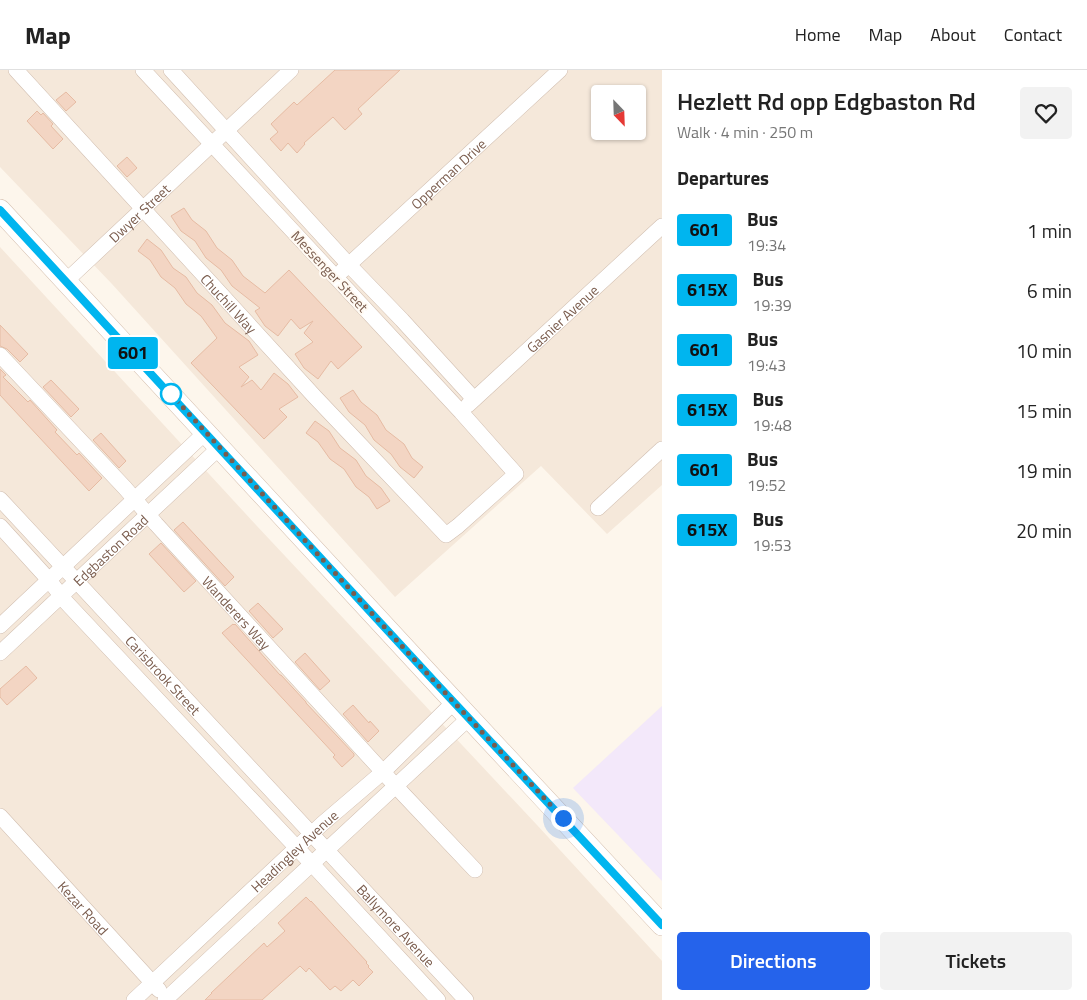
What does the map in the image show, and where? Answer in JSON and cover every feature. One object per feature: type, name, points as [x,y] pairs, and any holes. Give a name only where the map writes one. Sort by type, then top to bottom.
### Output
[{"type":"main road","points":[[0,210],[454,702],[662,924]]},
{"type":"street","name":"Chuchill Way","points":[[16,70],[315,397],[446,535],[516,474]]},
{"type":"street","name":"Messenger Street","points":[[143,70],[462,412],[516,474]]},
{"type":"street","name":"Messenger Street","points":[[171,70],[474,399]]},
{"type":"street","name":"Dwyer Street","points":[[66,281],[291,70]]},
{"type":"street","name":"Opperman Drive","points":[[336,277],[560,70]]},
{"type":"street","name":"Gasnier Avenue","points":[[462,412],[662,226]]},
{"type":"street","name":"Wanderers Way","points":[[0,354],[475,870]]},
{"type":"street","name":"Edgbaston Road","points":[[0,626],[134,500],[213,440]]},
{"type":"street","name":"Edgbaston Road","points":[[0,653],[147,514],[213,440]]},
{"type":"street","points":[[598,508],[662,449]]},
{"type":"street","name":"Carisbrook Street","points":[[0,500],[327,850]]},
{"type":"street","name":"Carisbrook Street","points":[[0,526],[61,596],[312,864]]},
{"type":"street","name":"Headingley Avenue","points":[[134,1000],[312,834],[384,771],[454,702]]},
{"type":"street","name":"Headingley Avenue","points":[[166,999],[469,718]]},
{"type":"street","name":"Kezar Road","points":[[0,816],[166,999]]},
{"type":"street","name":"Ballymore Avenue","points":[[327,850],[466,1000]]},
{"type":"street","name":"Ballymore Avenue","points":[[312,864],[436,999]]},
{"type":"street","points":[[436,999],[451,984]]},
{"type":"shaded area","points":[[0,70],[662,70],[662,485],[607,534],[541,466],[395,597],[112,284],[0,167]]},
{"type":"shaded area","points":[[0,247],[662,961],[662,1000],[0,1000]]},
{"type":"shaded area","points":[[662,706],[662,881],[573,788]]},
{"type":"building","points":[[335,70],[400,70],[358,109],[362,114],[345,130],[333,117],[304,143],[297,153],[288,143],[281,151],[270,139],[278,132],[271,124],[294,102],[297,105]]},
{"type":"building","points":[[66,92],[76,102],[66,111],[56,100]]},
{"type":"building","points":[[37,111],[41,115],[43,113],[53,124],[51,126],[63,139],[53,149],[27,121]]},
{"type":"building","points":[[127,157],[137,168],[127,177],[117,166]]},
{"type":"building","points":[[184,208],[192,220],[206,231],[217,248],[232,260],[243,276],[265,293],[289,270],[362,347],[338,369],[331,361],[318,379],[304,368],[295,354],[313,342],[304,333],[313,321],[300,329],[291,319],[278,336],[265,326],[255,311],[260,308],[232,286],[221,270],[206,258],[195,241],[181,231],[171,216]]},
{"type":"building","points":[[147,239],[161,250],[173,268],[186,277],[197,293],[212,305],[225,323],[249,341],[258,355],[239,367],[249,377],[241,387],[252,380],[261,390],[274,373],[288,384],[298,397],[279,409],[287,417],[264,439],[191,363],[217,338],[201,316],[186,304],[175,288],[161,277],[150,260],[138,251]]},
{"type":"building","points":[[0,325],[28,354],[20,362],[7,349],[0,346]]},
{"type":"building","points":[[0,369],[6,375],[3,377],[28,402],[30,400],[57,430],[55,432],[77,455],[79,453],[102,478],[89,491],[0,395]]},
{"type":"building","points":[[51,380],[79,409],[71,417],[43,387]]},
{"type":"building","points":[[353,390],[361,402],[377,415],[386,430],[404,444],[412,458],[423,467],[414,478],[400,467],[391,454],[374,440],[365,425],[349,412],[340,398]]},
{"type":"building","points":[[315,421],[329,431],[340,448],[356,460],[366,476],[381,488],[390,501],[377,509],[369,497],[356,487],[344,469],[330,459],[318,442],[306,433]]},
{"type":"building","points":[[101,433],[126,461],[119,468],[93,440]]},
{"type":"building","points":[[183,522],[234,577],[225,586],[174,530]]},
{"type":"building","points":[[161,543],[196,581],[184,592],[149,554]]},
{"type":"building","points":[[258,603],[283,629],[273,638],[249,611]]},
{"type":"building","points":[[233,624],[354,754],[342,767],[333,757],[335,755],[222,633]]},
{"type":"building","points":[[305,653],[330,681],[320,690],[295,662]]},
{"type":"building","points":[[26,666],[37,678],[7,705],[0,697],[0,689]]},
{"type":"building","points":[[353,705],[379,731],[368,742],[343,714]]},
{"type":"building","points":[[306,897],[367,962],[368,967],[373,972],[359,986],[353,980],[341,991],[335,986],[330,990],[309,968],[306,972],[300,966],[262,1000],[205,1000],[264,943],[267,947],[285,931],[278,923]]},
{"type":"bus line","name":"601","points":[[0,210],[434,681],[662,925]]},
{"type":"route","points":[[171,394],[168,391],[434,681],[563,818]]}]
